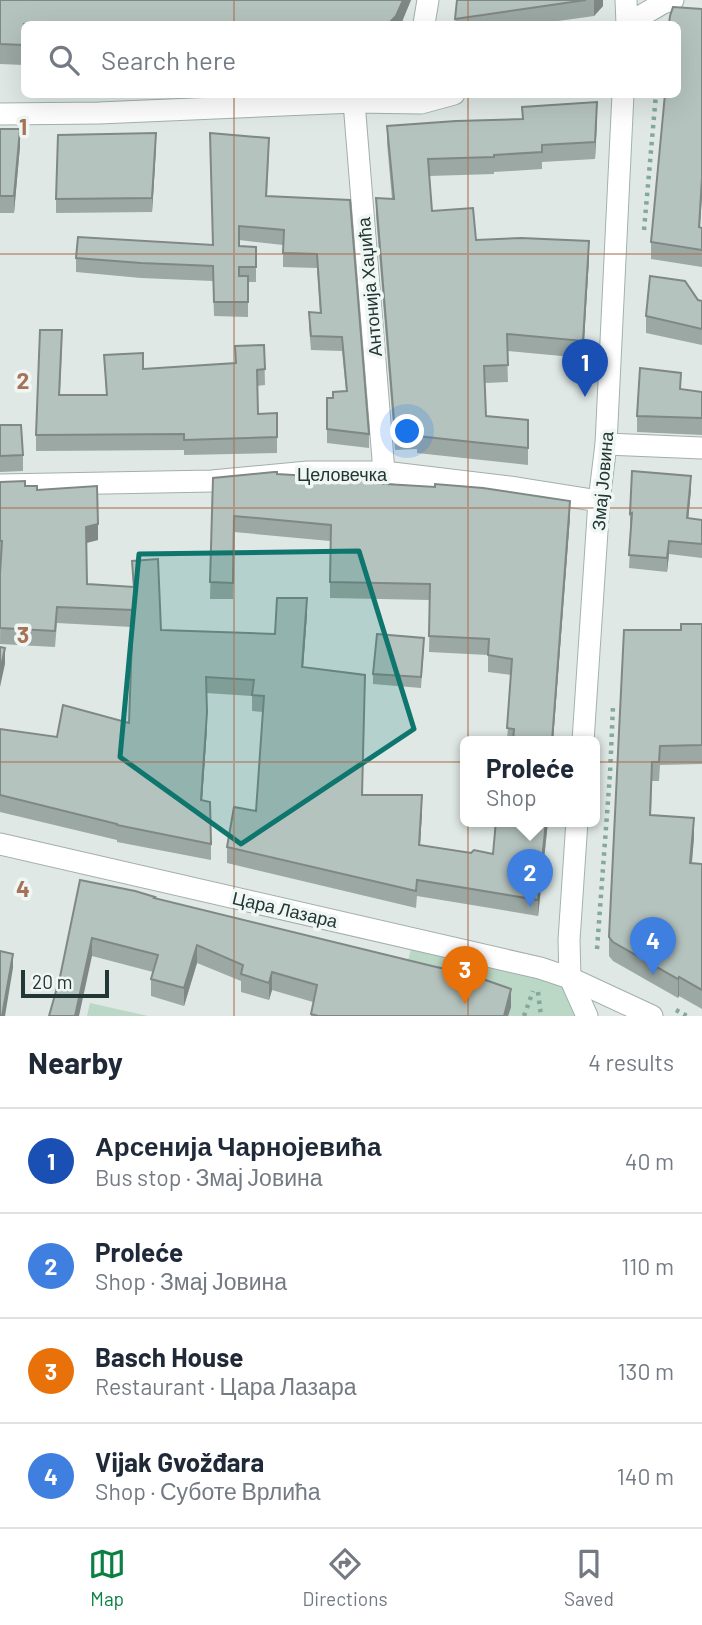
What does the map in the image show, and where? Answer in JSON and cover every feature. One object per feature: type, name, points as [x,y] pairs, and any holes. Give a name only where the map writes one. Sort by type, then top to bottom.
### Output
[{"type":"street","points":[[424,21],[428,0]]},
{"type":"street","points":[[626,0],[626,21]]},
{"type":"street","points":[[631,21],[673,0]]},
{"type":"street","name":"Змај Јовина","points":[[583,736],[599,501],[606,444],[623,98]]},
{"type":"street","points":[[0,114],[99,113],[421,99]]},
{"type":"street","name":"Антонија Хаџића","points":[[354,102],[384,472]]},
{"type":"street","points":[[606,444],[702,448]]},
{"type":"street","name":"Целовечка","points":[[0,485],[212,481],[308,472],[384,472],[599,501]]},
{"type":"street","points":[[577,827],[569,940],[570,978],[587,1016]]},
{"type":"street","name":"Цара Лазара","points":[[0,844],[540,968],[570,978],[652,1016]]},
{"type":"path","points":[[643,241],[656,98]]},
{"type":"path","points":[[596,955],[613,704]]},
{"type":"path","points":[[524,1016],[537,981],[541,1016]]},
{"type":"path","points":[[676,1010],[687,1016]]},
{"type":"highlighted area","points":[[359,551],[414,729],[241,844],[120,757],[139,554]]},
{"type":"green space","points":[[413,942],[566,982],[582,1016],[393,1016]]},
{"type":"green space","points":[[90,1003],[148,1016],[87,1016]]},
{"type":"building","points":[[0,0],[403,0],[391,21],[21,21],[21,45],[0,44]]},
{"type":"building","points":[[457,0],[586,0],[455,19]]},
{"type":"building","points":[[673,7],[702,9],[702,178],[699,227],[702,228],[702,250],[651,242],[665,98],[681,98],[681,21],[669,21]]},
{"type":"building","points":[[597,102],[595,142],[542,145],[542,152],[494,157],[428,159],[432,211],[473,208],[476,240],[521,238],[589,241],[583,341],[507,334],[508,365],[484,366],[486,416],[528,420],[528,448],[417,436],[417,432],[395,433],[376,198],[394,199],[387,126],[523,119],[522,107]]},
{"type":"building","points":[[0,129],[20,129],[14,196],[0,196]]},
{"type":"building","points":[[156,133],[152,198],[56,199],[58,135]]},
{"type":"building","points":[[210,133],[269,138],[266,196],[350,200],[369,434],[327,429],[327,398],[333,398],[333,392],[347,391],[342,337],[311,336],[309,312],[321,313],[317,254],[283,253],[284,230],[239,226],[239,246],[256,247],[256,267],[239,267],[239,276],[248,276],[248,302],[214,302],[213,266],[76,258],[78,237],[213,245]]},
{"type":"building","points":[[650,276],[685,281],[698,300],[702,301],[702,329],[646,316]]},
{"type":"building","points":[[40,330],[62,330],[59,395],[107,395],[104,355],[143,353],[143,369],[236,363],[235,346],[264,345],[265,369],[257,370],[258,414],[277,413],[277,437],[184,440],[184,434],[36,435]]},
{"type":"building","points":[[640,368],[681,373],[680,389],[702,392],[702,418],[637,416]]},
{"type":"building","points":[[0,425],[21,425],[23,455],[0,456]]},
{"type":"building","points":[[632,471],[691,476],[687,518],[702,520],[702,544],[669,541],[667,558],[629,555]]},
{"type":"building","points":[[277,472],[326,477],[369,477],[369,483],[483,488],[570,501],[552,736],[513,736],[514,729],[507,728],[512,659],[488,655],[489,639],[429,636],[430,584],[330,582],[331,525],[234,516],[233,583],[210,582],[213,478]]},
{"type":"building","points":[[25,481],[25,486],[37,486],[37,490],[97,486],[98,524],[86,527],[87,584],[134,587],[132,561],[158,559],[161,630],[275,634],[277,598],[307,598],[302,667],[365,675],[362,795],[422,795],[419,845],[493,854],[495,827],[545,827],[538,900],[417,880],[416,891],[227,847],[234,807],[256,811],[264,696],[252,695],[254,680],[206,677],[207,712],[201,800],[210,802],[211,844],[117,825],[0,795],[0,729],[57,737],[63,705],[129,723],[133,610],[57,607],[55,631],[0,628],[0,482]]},
{"type":"building","points":[[681,624],[702,624],[702,745],[660,746],[659,762],[652,762],[650,815],[694,818],[690,863],[702,864],[702,990],[613,942],[609,937],[624,630],[681,630]]},
{"type":"building","points":[[377,634],[424,638],[421,677],[373,674]]},
{"type":"building","points":[[0,647],[5,648],[0,671]]},
{"type":"building","points":[[80,880],[135,891],[154,898],[432,966],[454,969],[511,989],[504,1016],[318,1016],[311,1014],[317,985],[272,972],[269,983],[241,974],[243,965],[197,945],[184,988],[151,979],[158,955],[92,938],[75,1016],[49,1016]]},
{"type":"building","points":[[0,951],[13,954],[2,1016],[0,1016]]},
{"type":"place","name":"Арсенија Чарнојевића","points":[[585,397]]},
{"type":"place","name":"Proleće","points":[[530,907]]},
{"type":"place","name":"Vijak Gvožđara","points":[[653,975]]},
{"type":"place","name":"Basch House","points":[[465,1004]]}]
